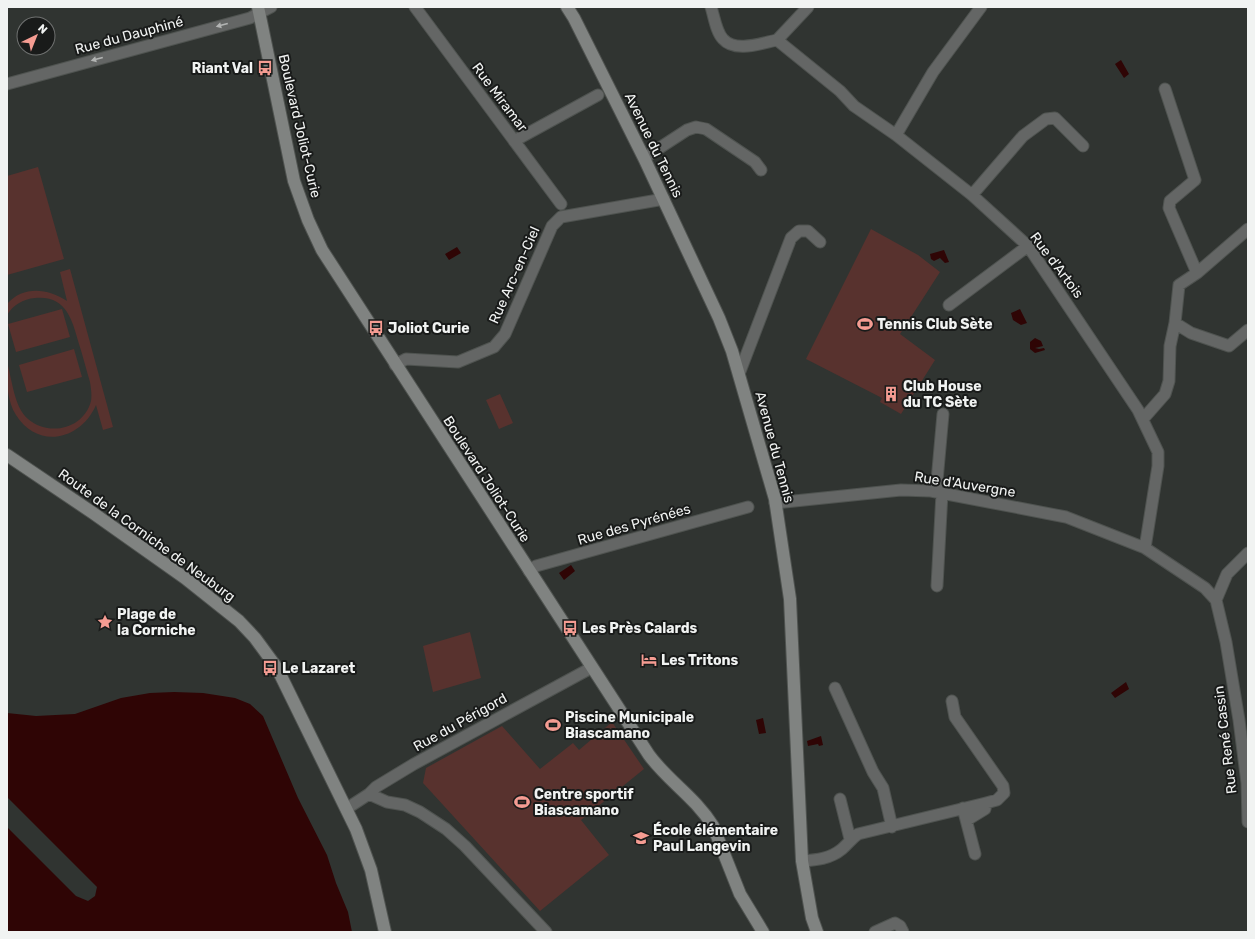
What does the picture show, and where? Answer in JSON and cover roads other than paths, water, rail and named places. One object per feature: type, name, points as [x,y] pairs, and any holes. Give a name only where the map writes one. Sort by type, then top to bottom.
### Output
[{"type":"street","name":"Rue du Dauphiné","points":[[7,84],[250,18],[258,10],[271,7]]},
{"type":"street","name":"Rue Miramar","points":[[415,7],[561,204]]},
{"type":"street","name":"Avenue du Tennis","points":[[567,7],[574,18],[644,158],[719,318],[739,374],[775,503],[790,599],[802,861],[812,918],[817,932]]},
{"type":"street","points":[[711,7],[722,38],[729,44],[740,46],[777,40],[808,7]]},
{"type":"street","points":[[896,135],[933,72],[981,7]]},
{"type":"street","name":"Boulevard Joliot-Curie","points":[[258,10],[294,181],[308,220],[322,250],[591,668],[656,765],[688,794],[708,818],[718,838],[740,894],[763,932]]},
{"type":"street","name":"Rue d'Artois","points":[[777,40],[840,91],[854,106],[896,135],[972,195],[1028,246],[1143,419],[1158,452],[1158,466],[1144,548]]},
{"type":"street","points":[[1165,89],[1196,180],[1170,201],[1169,208],[1197,274]]},
{"type":"street","points":[[514,142],[598,95]]},
{"type":"street","points":[[972,195],[1023,136],[1046,119],[1055,118],[1082,146]]},
{"type":"street","points":[[644,158],[687,130],[696,127],[706,129],[755,162],[761,170]]},
{"type":"street","name":"Rue Arc-en-Ciel","points":[[395,365],[406,359],[458,362],[494,347],[505,334],[552,226],[561,217],[664,200]]},
{"type":"street","points":[[1143,419],[1165,394],[1169,381],[1170,346],[1175,323],[1179,286],[1197,274],[1248,228]]},
{"type":"street","points":[[739,374],[791,238],[799,231],[808,232],[820,242]]},
{"type":"street","points":[[949,305],[1028,246]]},
{"type":"street","points":[[1175,323],[1191,333],[1228,346],[1248,330]]},
{"type":"street","points":[[937,586],[939,493],[943,414]]},
{"type":"street","name":"Route de la Corniche de Neuburg","points":[[7,455],[185,578],[228,612],[256,638],[277,668],[346,809],[371,870],[385,932]]},
{"type":"street","name":"Rue d'Auvergne","points":[[775,503],[901,490],[922,490],[1066,517],[1144,548]]},
{"type":"street","name":"Rue des Pyrénées","points":[[529,571],[536,566],[748,507]]},
{"type":"street","points":[[1144,548],[1206,588],[1216,600],[1227,574],[1248,553]]},
{"type":"street","name":"Rue René Cassin","points":[[1216,600],[1226,642],[1239,720],[1247,783],[1248,822]]},
{"type":"street","name":"Rue du Périgord","points":[[346,809],[369,794],[376,787],[414,764],[591,668]]},
{"type":"street","points":[[835,688],[873,772],[883,788],[892,827]]},
{"type":"street","points":[[802,861],[822,860],[829,857],[840,851],[850,839],[858,834],[892,827],[1000,798],[1004,793],[1004,786],[955,717],[952,701]]},
{"type":"street","points":[[369,794],[386,802],[405,805],[420,812],[446,829],[465,846],[546,932]]},
{"type":"street","points":[[840,799],[850,839]]},
{"type":"street","points":[[967,820],[985,809],[986,803]]},
{"type":"street","points":[[963,808],[975,854]]},
{"type":"street","points":[[875,932],[895,923],[900,926],[903,932]]},
{"type":"place","name":"Riant Val","points":[[265,68]]},
{"type":"place","name":"Tennis Club Sète","points":[[865,324]]},
{"type":"place","name":"Joliot Curie","points":[[376,328]]},
{"type":"place","name":"Club House du TC Sète","points":[[891,394]]},
{"type":"place","name":"Plage de la Corniche","points":[[105,622]]},
{"type":"place","name":"Les Près Calards","points":[[570,628]]},
{"type":"place","name":"Les Tritons","points":[[649,660]]},
{"type":"place","name":"Le Lazaret","points":[[270,668]]},
{"type":"place","name":"Piscine Municipale Biascamano","points":[[553,725]]},
{"type":"place","name":"Centre sportif Biascamano","points":[[522,802]]},
{"type":"place","name":"École élémentaire Paul Langevin","points":[[641,838]]}]
